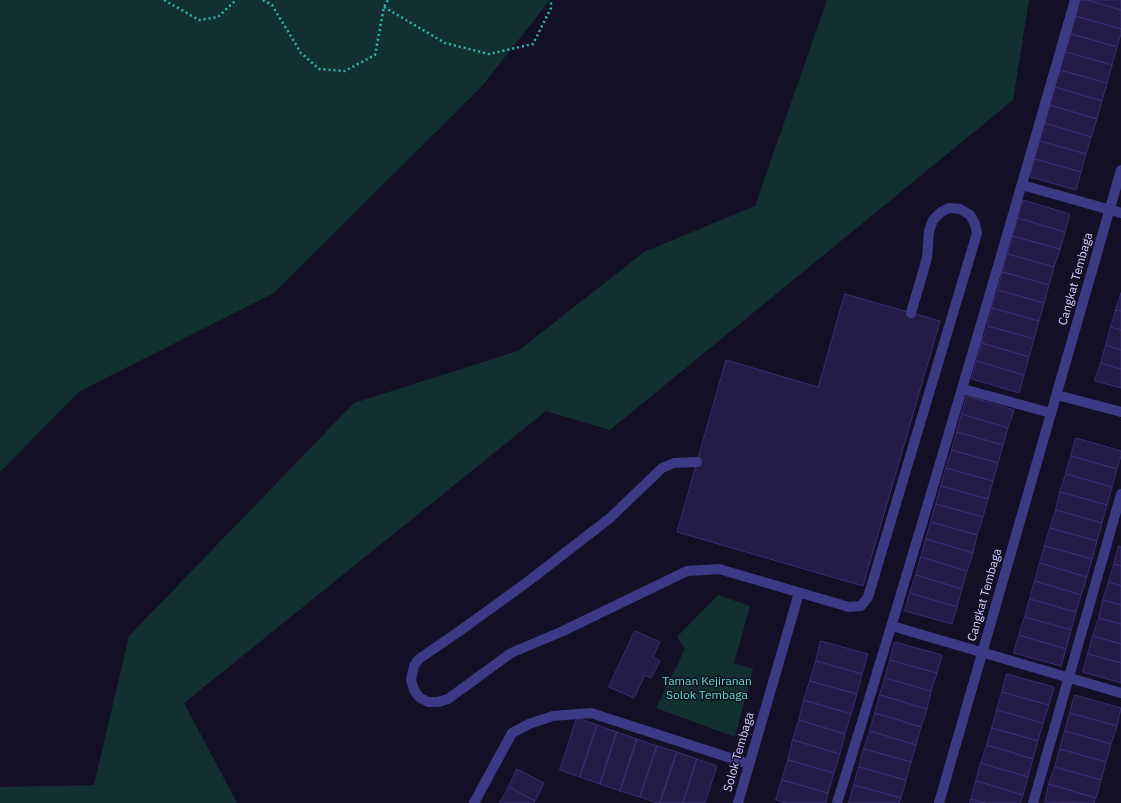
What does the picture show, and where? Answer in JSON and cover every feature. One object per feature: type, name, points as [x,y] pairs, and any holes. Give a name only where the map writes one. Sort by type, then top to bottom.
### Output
[{"type":"street","points":[[837,803],[963,389],[1075,0]]},
{"type":"street","name":"Cangkat Tembaga","points":[[939,803],[1121,170]]},
{"type":"street","points":[[1022,185],[1121,214]]},
{"type":"street","points":[[697,462],[674,463],[662,468],[604,523],[526,583],[419,659],[414,666],[411,680],[414,690],[419,697],[428,702],[438,702],[448,699],[511,653],[563,631],[687,571],[719,570],[849,608],[861,606],[868,597],[977,233],[975,224],[970,214],[960,209],[949,208],[941,212],[933,220],[929,231],[927,258],[911,313]]},
{"type":"street","points":[[963,389],[1051,413]]},
{"type":"street","points":[[1057,395],[1121,412]]},
{"type":"street","points":[[1033,803],[1121,494]]},
{"type":"street","name":"Solok Tembaga","points":[[738,803],[799,593]]},
{"type":"street","points":[[892,626],[1121,692]]},
{"type":"street","points":[[474,803],[512,733],[529,724],[553,716],[591,713],[750,764]]},
{"type":"path","points":[[164,0],[199,20],[218,18],[236,0]]},
{"type":"path","points":[[263,0],[272,5],[301,53],[319,69],[346,71],[375,55],[384,7],[388,0]]},
{"type":"path","points":[[384,7],[445,43],[489,54],[533,44],[551,8],[552,0]]},
{"type":"green space","points":[[0,0],[550,0],[482,86],[274,293],[80,391],[0,472]]},
{"type":"green space","points":[[827,0],[1029,0],[1013,100],[610,430],[546,411],[184,703],[237,803],[0,803],[0,787],[94,785],[129,636],[354,403],[518,351],[644,252],[755,206]]},
{"type":"green space","name":"Taman Kejiranan Solok Tembaga","points":[[718,595],[750,606],[734,663],[753,669],[735,737],[656,708],[685,649],[677,637]]},
{"type":"building","points":[[1081,0],[1088,0],[1121,10],[1121,29],[1076,16]]},
{"type":"building","points":[[1088,0],[1121,0],[1121,10]]},
{"type":"building","points":[[1076,16],[1121,29],[1117,47],[1071,34]]},
{"type":"building","points":[[1071,34],[1117,47],[1112,65],[1066,52]]},
{"type":"building","points":[[1066,52],[1112,65],[1107,83],[1060,70]]},
{"type":"building","points":[[1060,70],[1107,83],[1102,101],[1055,87]]},
{"type":"building","points":[[1055,87],[1102,101],[1097,119],[1050,105]]},
{"type":"building","points":[[1050,105],[1097,119],[1091,137],[1045,123]]},
{"type":"building","points":[[1045,123],[1091,137],[1086,154],[1040,141]]},
{"type":"building","points":[[1040,141],[1086,154],[1081,172],[1035,159]]},
{"type":"building","points":[[1035,159],[1081,172],[1076,190],[1030,177]]},
{"type":"building","points":[[1023,200],[1070,214],[1065,232],[1018,218]]},
{"type":"building","points":[[1018,218],[1065,232],[1060,249],[1013,236]]},
{"type":"building","points":[[1013,236],[1060,249],[1054,267],[1008,254]]},
{"type":"building","points":[[1008,254],[1054,267],[1049,285],[1003,272]]},
{"type":"building","points":[[1003,272],[1049,285],[1044,303],[998,290]]},
{"type":"building","points":[[998,290],[1044,303],[1039,321],[992,308]]},
{"type":"building","points":[[1121,293],[1121,311],[1116,310]]},
{"type":"building","points":[[845,294],[940,321],[863,586],[677,532],[726,360],[818,387]]},
{"type":"building","points":[[992,308],[1039,321],[1034,339],[988,326]]},
{"type":"building","points":[[1116,310],[1121,311],[1121,330],[1111,327]]},
{"type":"building","points":[[988,326],[1034,339],[1029,357],[982,343]]},
{"type":"building","points":[[1111,327],[1121,330],[1121,350],[1106,345]]},
{"type":"building","points":[[982,343],[1029,357],[1024,375],[977,361]]},
{"type":"building","points":[[1106,345],[1121,350],[1121,369],[1101,363]]},
{"type":"building","points":[[977,361],[1024,375],[1019,393],[972,379]]},
{"type":"building","points":[[1101,363],[1121,369],[1121,388],[1095,381]]},
{"type":"building","points":[[967,396],[1014,410],[1008,428],[962,414]]},
{"type":"building","points":[[962,414],[1008,428],[1003,445],[957,432]]},
{"type":"building","points":[[957,432],[1003,445],[998,463],[952,450]]},
{"type":"building","points":[[1076,438],[1121,451],[1117,469],[1071,456]]},
{"type":"building","points":[[952,450],[998,463],[993,481],[946,468]]},
{"type":"building","points":[[1071,456],[1117,469],[1112,487],[1066,474]]},
{"type":"building","points":[[946,468],[993,481],[988,499],[941,486]]},
{"type":"building","points":[[1066,474],[1112,487],[1107,505],[1060,492]]},
{"type":"building","points":[[941,486],[988,499],[983,517],[936,504]]},
{"type":"building","points":[[1060,492],[1107,505],[1102,523],[1056,510]]},
{"type":"building","points":[[936,504],[983,517],[977,535],[931,522]]},
{"type":"building","points":[[1056,510],[1102,523],[1097,541],[1050,528]]},
{"type":"building","points":[[931,522],[977,535],[973,553],[926,539]]},
{"type":"building","points":[[1050,528],[1097,541],[1092,559],[1045,546]]},
{"type":"building","points":[[926,539],[973,553],[967,571],[921,557]]},
{"type":"building","points":[[1045,546],[1092,559],[1087,577],[1040,563]]},
{"type":"building","points":[[1119,546],[1121,547],[1121,566],[1114,564]]},
{"type":"building","points":[[921,557],[967,571],[962,589],[916,575]]},
{"type":"building","points":[[1040,563],[1087,577],[1081,595],[1035,581]]},
{"type":"building","points":[[1114,564],[1121,566],[1121,586],[1109,582]]},
{"type":"building","points":[[916,575],[962,589],[957,607],[910,593]]},
{"type":"building","points":[[1035,581],[1081,595],[1076,612],[1030,599]]},
{"type":"building","points":[[1109,582],[1121,586],[1121,605],[1103,600]]},
{"type":"building","points":[[910,593],[957,607],[952,624],[905,611]]},
{"type":"building","points":[[1030,599],[1076,612],[1071,630],[1025,617]]},
{"type":"building","points":[[1103,600],[1121,605],[1121,624],[1099,618]]},
{"type":"building","points":[[1025,617],[1071,630],[1066,649],[1019,635]]},
{"type":"building","points":[[1099,618],[1121,624],[1121,644],[1093,636]]},
{"type":"building","points":[[635,631],[660,642],[653,657],[660,661],[651,678],[645,675],[634,698],[609,687]]},
{"type":"building","points":[[1019,635],[1066,649],[1061,666],[1014,653]]},
{"type":"building","points":[[1093,636],[1121,644],[1121,663],[1088,654]]},
{"type":"building","points":[[821,641],[868,654],[862,674],[816,661]]},
{"type":"building","points":[[895,642],[942,655],[937,673],[890,660]]},
{"type":"building","points":[[1088,654],[1121,663],[1121,683],[1083,672]]},
{"type":"building","points":[[890,660],[937,673],[931,691],[885,678]]},
{"type":"building","points":[[816,661],[862,674],[857,694],[810,681]]},
{"type":"building","points":[[1007,674],[1054,687],[1049,705],[1002,692]]},
{"type":"building","points":[[885,678],[931,691],[927,709],[880,695]]},
{"type":"building","points":[[810,681],[857,694],[851,714],[804,700]]},
{"type":"building","points":[[1002,692],[1049,705],[1043,723],[997,710]]},
{"type":"building","points":[[880,695],[927,709],[921,727],[875,713]]},
{"type":"building","points":[[1075,695],[1121,708],[1117,726],[1070,713]]},
{"type":"building","points":[[804,700],[851,714],[845,734],[799,720]]},
{"type":"building","points":[[997,710],[1043,723],[1038,741],[992,728]]},
{"type":"building","points":[[875,713],[921,727],[916,745],[870,731]]},
{"type":"building","points":[[1070,713],[1117,726],[1111,744],[1065,731]]},
{"type":"building","points":[[577,718],[597,725],[580,777],[560,770]]},
{"type":"building","points":[[799,720],[845,734],[840,754],[793,740]]},
{"type":"building","points":[[597,725],[617,732],[600,784],[580,777]]},
{"type":"building","points":[[992,728],[1038,741],[1033,759],[987,745]]},
{"type":"building","points":[[870,731],[916,745],[911,762],[864,749]]},
{"type":"building","points":[[1065,731],[1111,744],[1106,762],[1060,749]]},
{"type":"building","points":[[617,732],[637,739],[620,791],[600,784]]},
{"type":"building","points":[[637,739],[657,746],[640,797],[620,791]]},
{"type":"building","points":[[793,740],[840,754],[834,773],[788,760]]},
{"type":"building","points":[[987,745],[1033,759],[1028,777],[981,763]]},
{"type":"building","points":[[657,746],[677,752],[660,803],[640,797]]},
{"type":"building","points":[[864,749],[911,762],[906,780],[859,767]]},
{"type":"building","points":[[1060,749],[1106,762],[1101,780],[1055,767]]},
{"type":"building","points":[[677,752],[697,759],[683,803],[660,803]]},
{"type":"building","points":[[697,759],[717,766],[705,803],[683,803]]},
{"type":"building","points":[[788,760],[834,773],[828,793],[782,780]]},
{"type":"building","points":[[981,763],[1028,777],[1023,795],[976,781]]},
{"type":"building","points":[[859,767],[906,780],[901,798],[854,785]]},
{"type":"building","points":[[1055,767],[1101,780],[1096,798],[1049,784]]},
{"type":"building","points":[[517,769],[544,783],[535,801],[509,787]]},
{"type":"building","points":[[782,780],[828,793],[826,803],[787,803],[776,800]]},
{"type":"building","points":[[976,781],[1023,795],[1020,803],[985,803],[971,799]]},
{"type":"building","points":[[1049,784],[1096,798],[1094,803],[1045,802]]},
{"type":"building","points":[[854,785],[901,798],[899,803],[849,803]]},
{"type":"building","points":[[509,787],[535,801],[534,803],[500,803]]},
{"type":"building","points":[[971,799],[985,803],[970,803]]}]
